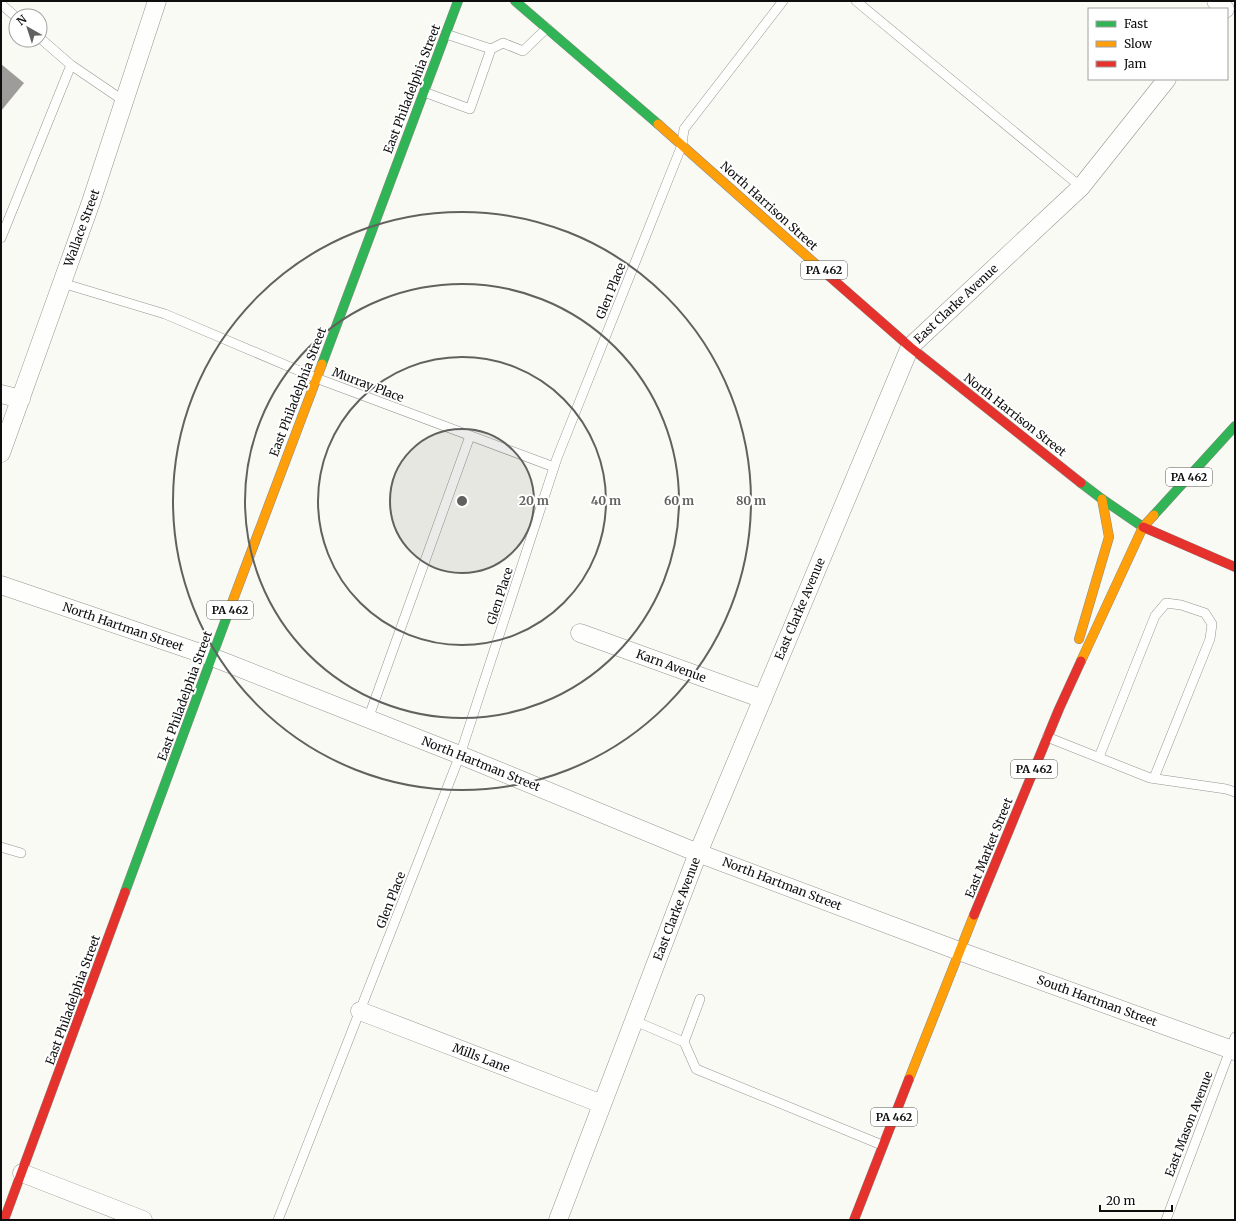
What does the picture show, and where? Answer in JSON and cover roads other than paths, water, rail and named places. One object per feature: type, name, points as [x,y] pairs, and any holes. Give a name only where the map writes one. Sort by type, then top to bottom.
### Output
[{"type":"main road","name":"East Philadelphia Street","points":[[4,1220],[212,657],[458,1]]},
{"type":"main road","name":"North Harrison Street","points":[[516,1],[682,145],[910,347],[1102,499],[1143,527],[1235,567]]},
{"type":"main road","name":"East Market Street","points":[[854,1220],[959,951],[1047,737],[1143,527],[1235,426]]},
{"type":"main road","points":[[1059,709],[1109,537],[1102,499]]},
{"type":"street","name":"Wallace Street","points":[[1,453],[91,202],[157,1]]},
{"type":"street","name":"East Clarke Avenue","points":[[558,1220],[698,853],[910,347],[1081,187],[1166,80]]},
{"type":"street","points":[[1,394],[21,399]]},
{"type":"street","name":"North Hartman Street","points":[[1,585],[212,657],[460,755],[698,853],[959,951]]},
{"type":"street","name":"Karn Avenue","points":[[580,633],[763,698]]},
{"type":"street","name":"South Hartman Street","points":[[959,951],[1233,1046]]},
{"type":"street","name":"Mills Lane","points":[[360,1011],[602,1104]]},
{"type":"street","points":[[22,1173],[143,1220]]},
{"type":"street","points":[[1,1215],[4,1220]]},
{"type":"lane","name":"Glen Place","points":[[278,1220],[460,755],[554,467],[682,145],[684,129],[783,1]]},
{"type":"lane","points":[[856,1],[1081,187]]},
{"type":"lane","points":[[424,92],[470,109],[491,49],[503,43],[523,50],[547,28]]},
{"type":"lane","points":[[446,34],[491,49]]},
{"type":"lane","points":[[48,45],[71,65],[124,101]]},
{"type":"lane","points":[[1,238],[71,65]]},
{"type":"lane","name":"Murray Place","points":[[62,283],[165,314],[316,378],[554,467]]},
{"type":"lane","points":[[368,719],[470,436]]},
{"type":"lane","points":[[1099,757],[1155,616],[1166,603],[1181,605],[1205,613],[1212,624],[1210,638],[1154,778]]},
{"type":"lane","points":[[1047,737],[1154,778],[1226,789],[1235,792]]},
{"type":"lane","points":[[1,847],[21,853]]},
{"type":"lane","points":[[684,1042],[700,999]]},
{"type":"lane","points":[[635,1020],[684,1042],[696,1068],[882,1145]]},
{"type":"lane","name":"East Mason Avenue","points":[[1166,1220],[1233,1046]]}]
